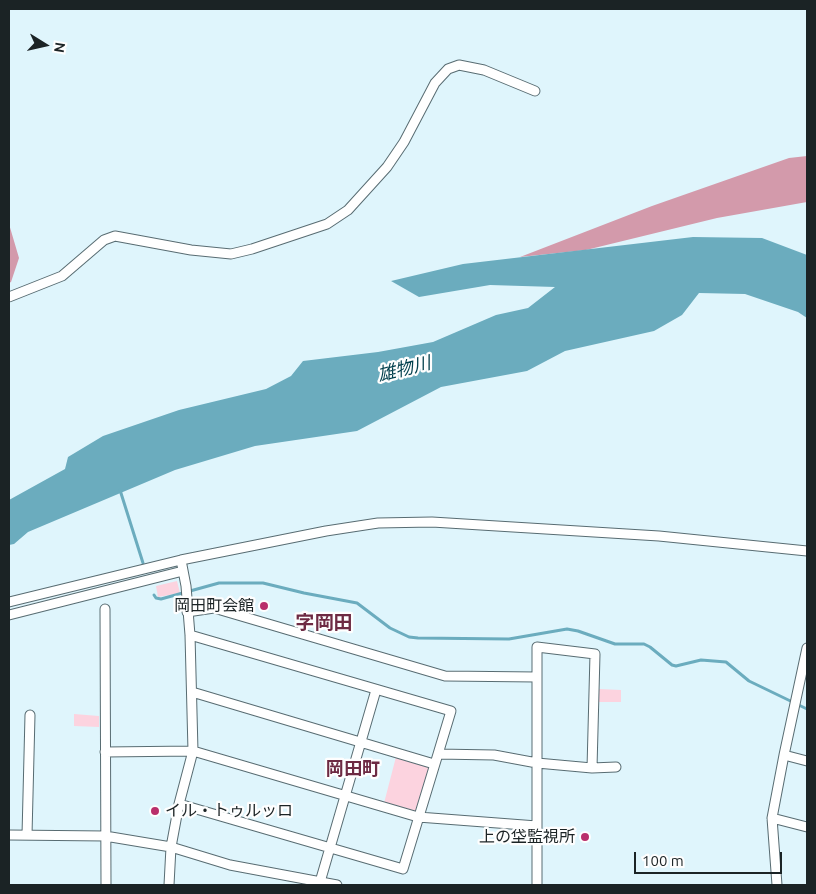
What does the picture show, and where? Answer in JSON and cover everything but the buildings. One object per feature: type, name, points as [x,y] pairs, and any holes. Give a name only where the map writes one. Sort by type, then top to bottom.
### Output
[{"type":"street","points":[[9,297],[62,276],[104,240],[115,236],[191,250],[231,254],[328,224],[348,210],[387,168],[404,142],[435,83],[448,69],[459,65],[484,70],[535,91]]},
{"type":"street","points":[[9,602],[181,560],[326,531],[378,523],[432,522],[659,536],[807,551]]},
{"type":"street","points":[[169,885],[171,847],[179,804],[194,751],[190,635],[186,586],[181,560]]},
{"type":"street","points":[[9,615],[183,571]]},
{"type":"street","points":[[187,612],[214,608],[445,676],[536,676]]},
{"type":"street","points":[[105,609],[106,885]]},
{"type":"street","points":[[179,804],[403,869],[451,711],[190,635]]},
{"type":"street","points":[[537,885],[537,647],[594,654],[592,768]]},
{"type":"street","points":[[777,885],[772,818],[796,697],[805,669],[807,648]]},
{"type":"street","points":[[320,882],[376,690]]},
{"type":"street","points":[[192,692],[434,764]]},
{"type":"street","points":[[27,835],[30,715]]},
{"type":"street","points":[[105,752],[194,751],[418,817],[537,826]]},
{"type":"street","points":[[438,754],[494,755],[537,763],[592,768],[616,767]]},
{"type":"street","points":[[784,755],[807,761]]},
{"type":"street","points":[[772,818],[807,827]]},
{"type":"street","points":[[9,835],[105,836],[171,847],[230,865],[337,885]]},
{"type":"shaded area","points":[[807,156],[807,202],[717,218],[586,250],[520,257],[652,206],[789,158]]},
{"type":"shaded area","points":[[9,224],[19,258],[9,283]]},
{"type":"shaded area","points":[[177,581],[180,593],[158,597],[156,586]]},
{"type":"shaded area","points":[[599,689],[621,690],[621,702],[599,702]]},
{"type":"shaded area","points":[[74,714],[99,716],[99,727],[74,726]]},
{"type":"shaded area","points":[[397,753],[434,764],[418,817],[383,807]]},
{"type":"water","name":"雄物川","points":[[693,237],[762,238],[807,255],[807,318],[798,312],[745,294],[699,293],[682,315],[654,331],[565,351],[527,371],[441,387],[357,431],[255,446],[175,470],[28,532],[14,544],[9,545],[9,500],[65,469],[68,457],[103,436],[179,410],[266,389],[291,376],[303,361],[378,352],[433,342],[496,315],[528,308],[555,287],[490,285],[419,297],[391,281],[463,264]]},
{"type":"waterway","points":[[120,490],[143,563]]},
{"type":"waterway","points":[[154,595],[156,598],[161,599],[219,583],[263,583],[357,603],[390,628],[409,637],[418,638],[509,639],[567,629],[615,644],[644,644],[676,666],[701,660],[726,662],[749,681],[807,709]]},
{"type":"place","name":"岡田町会館","points":[[264,606]]},
{"type":"place","name":"イル・トゥルッロ","points":[[155,811]]},
{"type":"place","name":"上の垈監視所","points":[[585,837]]},
{"type":"district","name":"字岡田","points":[[324,623]]},
{"type":"district","name":"岡田町","points":[[353,769]]}]
